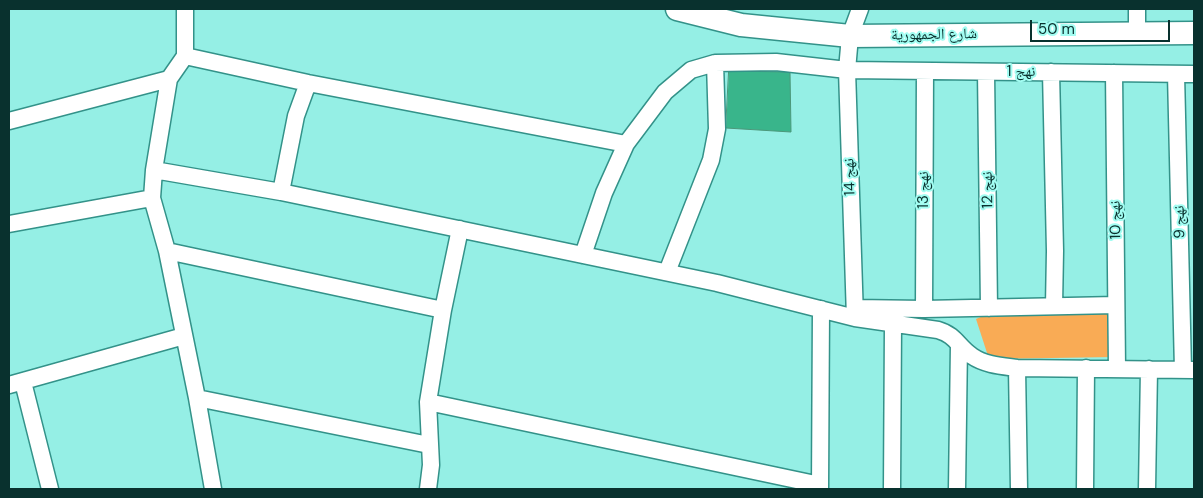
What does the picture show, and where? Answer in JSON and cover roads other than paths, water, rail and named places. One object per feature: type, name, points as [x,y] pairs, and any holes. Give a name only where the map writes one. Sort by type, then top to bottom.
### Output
[{"type":"main road","name":"شارع الجمهورية","points":[[677,9],[741,24],[850,36],[1194,33]]},
{"type":"street","points":[[184,9],[185,56],[170,80],[154,170],[152,198],[168,252],[213,489]]},
{"type":"street","name":"نهج 14","points":[[855,313],[847,70],[850,36],[860,9]]},
{"type":"street","points":[[1137,9],[1137,32]]},
{"type":"street","points":[[185,56],[308,83],[626,144]]},
{"type":"street","name":"نهج 1","points":[[583,255],[604,193],[626,144],[665,92],[691,70],[715,63],[776,62],[847,70],[1194,74]]},
{"type":"street","points":[[666,272],[711,160],[717,129],[715,63]]},
{"type":"street","name":"نهج 13","points":[[924,309],[925,71]]},
{"type":"street","name":"نهج 12","points":[[986,72],[989,308]]},
{"type":"street","points":[[1051,72],[1055,251],[1054,306]]},
{"type":"street","name":"نهج 10","points":[[1114,73],[1117,368]]},
{"type":"street","name":"نهج 9","points":[[1176,74],[1189,370]]},
{"type":"street","points":[[9,122],[170,80]]},
{"type":"street","points":[[281,192],[296,116],[308,83]]},
{"type":"street","points":[[154,170],[281,192],[717,283],[821,309],[855,313],[892,324],[948,333],[971,356],[996,366],[1017,368],[1189,370]]},
{"type":"street","points":[[9,224],[152,198]]},
{"type":"street","points":[[428,489],[431,465],[428,402],[443,310],[460,229]]},
{"type":"street","points":[[168,252],[443,310]]},
{"type":"street","points":[[855,313],[924,309],[1116,305]]},
{"type":"street","points":[[428,402],[820,487],[821,309]]},
{"type":"street","points":[[892,324],[892,489]]},
{"type":"street","points":[[50,489],[16,384],[184,336]]},
{"type":"street","points":[[958,489],[959,344]]},
{"type":"street","points":[[1017,368],[1020,489]]},
{"type":"street","points":[[1085,489],[1086,368]]},
{"type":"street","points":[[1148,489],[1149,369]]},
{"type":"street","points":[[197,398],[429,445]]}]
